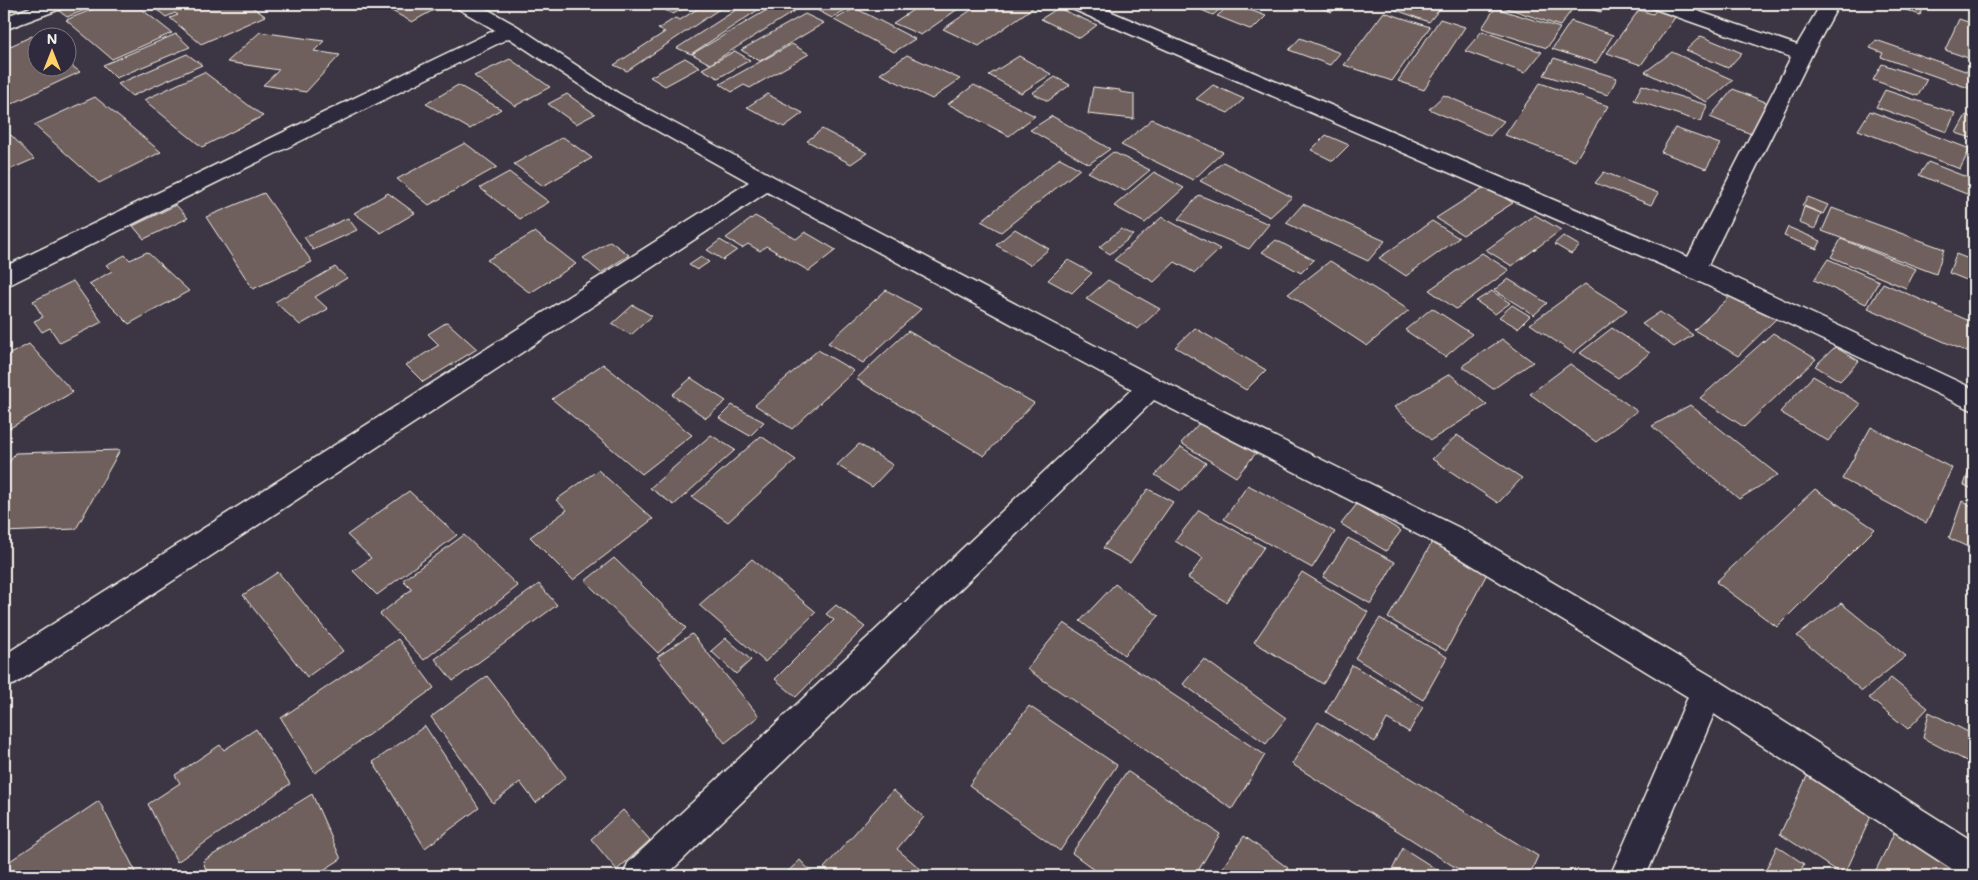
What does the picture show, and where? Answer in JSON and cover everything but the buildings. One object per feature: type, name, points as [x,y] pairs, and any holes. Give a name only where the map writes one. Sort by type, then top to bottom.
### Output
[{"type":"street","points":[[4,24],[56,4]]},
{"type":"street","points":[[464,4],[510,30],[611,97],[766,182],[1151,387],[1454,540],[1707,692],[1974,862]]},
{"type":"street","points":[[1077,4],[1531,197],[1694,269],[1974,401]]},
{"type":"street","points":[[1659,4],[1802,54]]},
{"type":"street","points":[[1694,269],[1802,54],[1830,4]]},
{"type":"street","points":[[4,276],[510,30]]},
{"type":"street","points":[[4,673],[766,182]]},
{"type":"street","points":[[641,876],[1151,387]]},
{"type":"street","points":[[1628,876],[1707,692]]}]
